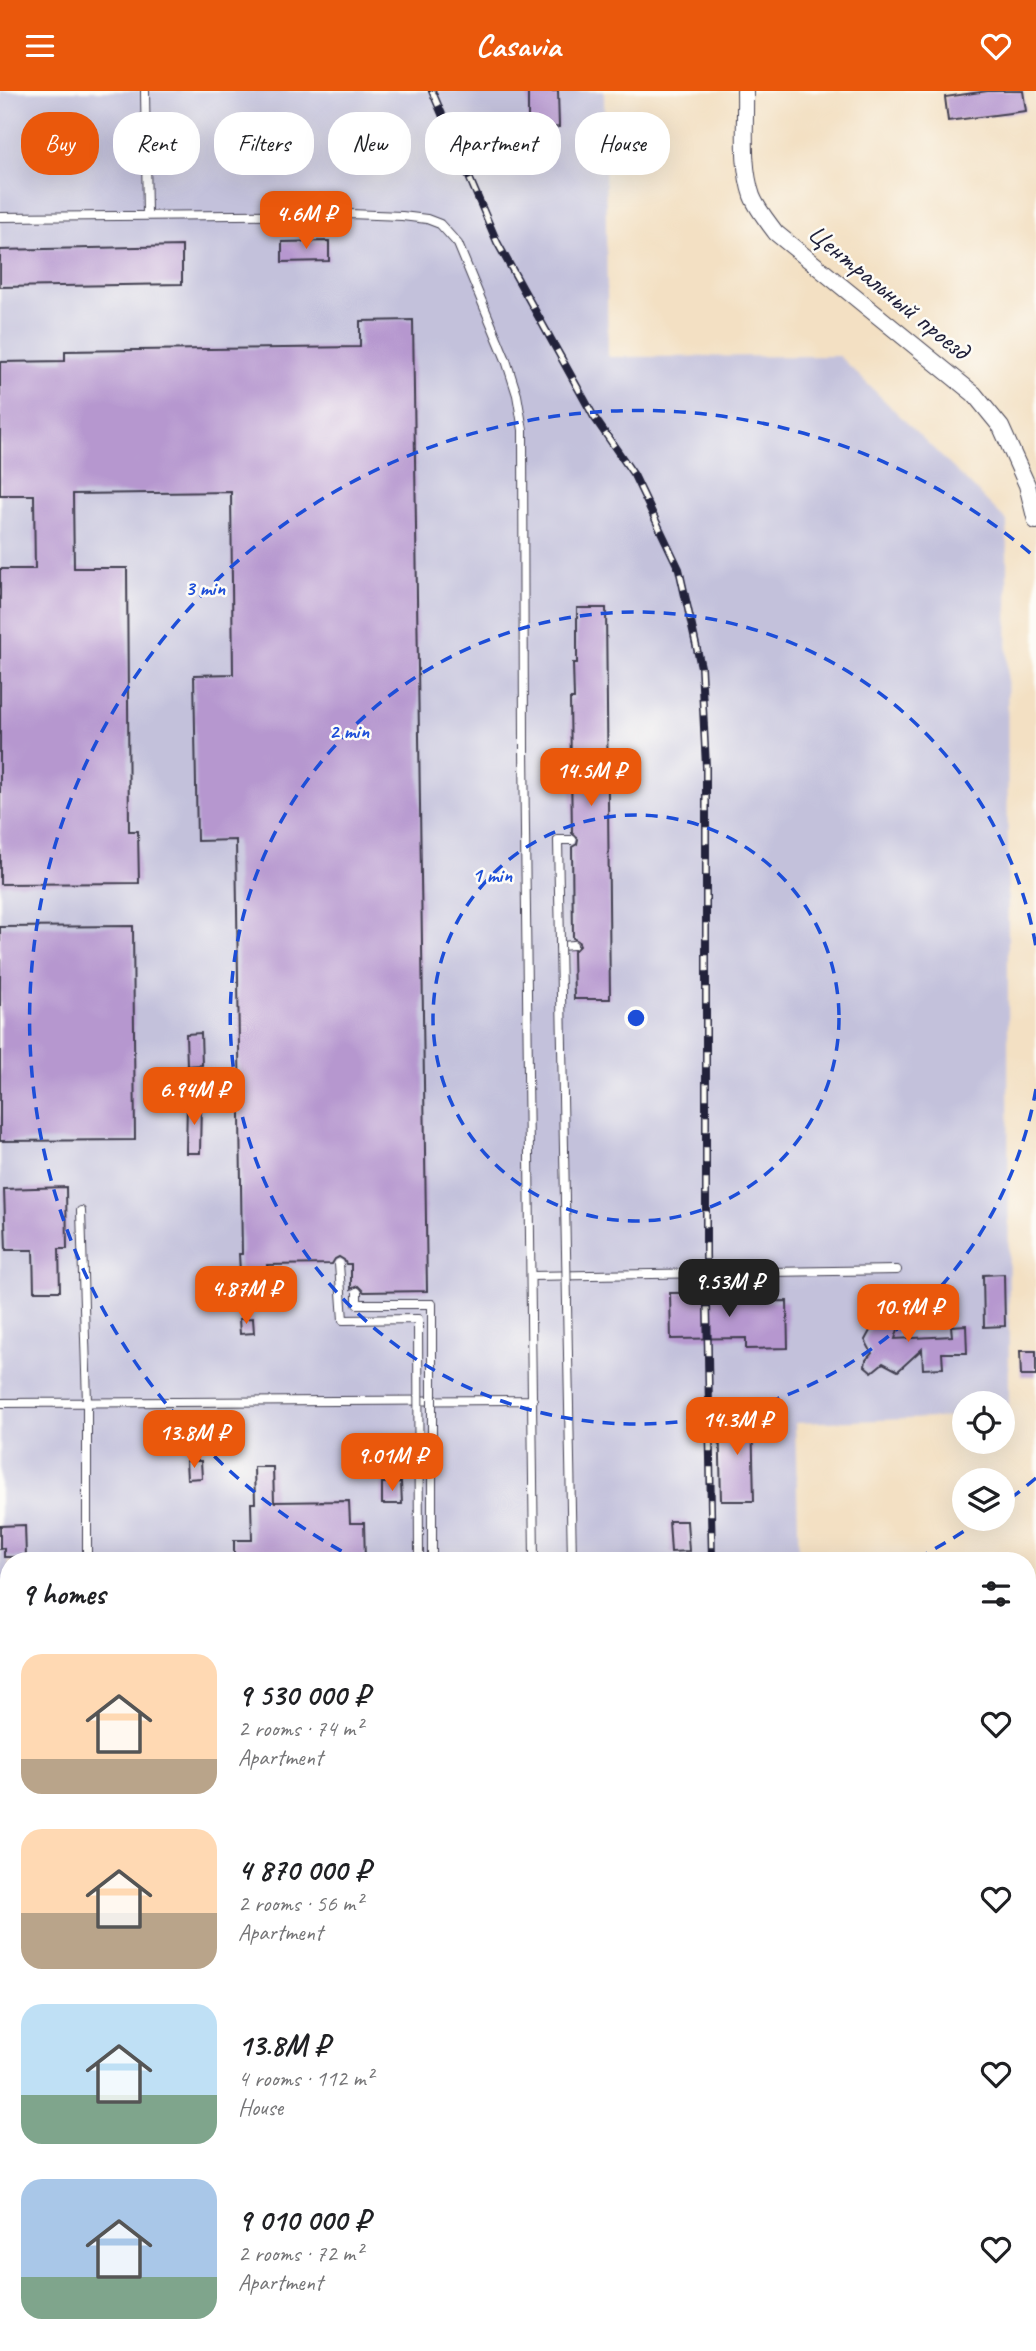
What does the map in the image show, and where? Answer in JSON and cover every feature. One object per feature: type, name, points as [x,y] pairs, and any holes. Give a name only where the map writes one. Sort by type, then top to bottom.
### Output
[{"type":"street","name":"Центральный проезд","points":[[745,91],[747,165],[752,196],[762,214],[776,233],[974,394],[1001,427],[1027,485],[1036,521]]},
{"type":"lane","points":[[145,91],[147,215]]},
{"type":"lane","points":[[0,217],[349,214],[427,219],[440,224],[458,244],[506,361],[517,395],[523,430],[524,749],[534,1552]]},
{"type":"lane","points":[[572,840],[558,840],[572,1552]]},
{"type":"lane","points":[[560,946],[573,945]]},
{"type":"lane","points":[[81,1211],[87,1402],[87,1552]]},
{"type":"lane","points":[[339,1264],[343,1320],[418,1319],[419,1552]]},
{"type":"lane","points":[[531,1276],[897,1271]]},
{"type":"lane","points":[[357,1292],[357,1304],[432,1304],[432,1552]]},
{"type":"lane","points":[[0,1403],[533,1400]]},
{"type":"shaded area","points":[[0,91],[604,91],[604,112],[575,112],[575,175],[605,175],[608,357],[839,356],[1007,521],[1009,1391],[952,1391],[952,1417],[795,1423],[799,1552],[0,1552]]},
{"type":"building","points":[[528,91],[558,91],[559,112],[528,112]]},
{"type":"building","points":[[988,91],[1023,91],[1026,111],[948,121],[945,97]]},
{"type":"building","points":[[329,241],[329,261],[282,262],[282,242]]},
{"type":"building","points":[[182,246],[182,284],[0,287],[0,250]]},
{"type":"building","points":[[413,320],[427,1291],[364,1292],[358,1286],[351,1289],[351,1264],[346,1264],[339,1257],[332,1264],[267,1265],[268,1288],[252,1288],[252,1271],[240,1272],[239,1254],[242,1254],[236,840],[197,841],[194,675],[233,674],[231,492],[73,494],[74,568],[127,568],[129,831],[138,831],[139,883],[0,884],[0,569],[35,569],[34,495],[0,495],[0,362],[65,361],[65,351],[360,347],[360,321]]},
{"type":"building","points":[[577,608],[606,608],[610,999],[574,999],[573,952],[580,945],[573,938],[572,847],[577,844],[578,839],[572,833],[570,699],[574,699],[573,663],[577,663]]},
{"type":"building","points":[[133,926],[135,1140],[0,1141],[0,927]]},
{"type":"building","points":[[201,1033],[202,1065],[187,1066],[186,1034]]},
{"type":"building","points":[[187,1102],[201,1102],[200,1153],[186,1153]]},
{"type":"building","points":[[66,1187],[67,1249],[59,1249],[60,1291],[34,1291],[33,1250],[6,1250],[4,1189]]},
{"type":"building","points":[[1004,1274],[1005,1326],[984,1327],[983,1275]]},
{"type":"building","points":[[745,1292],[746,1302],[787,1301],[788,1348],[746,1349],[746,1338],[671,1339],[670,1293]]},
{"type":"building","points":[[867,1307],[885,1317],[894,1310],[901,1312],[895,1339],[952,1336],[951,1326],[966,1325],[967,1353],[942,1353],[943,1368],[923,1369],[922,1349],[898,1371],[883,1363],[872,1372],[865,1366],[872,1353],[865,1340],[871,1329],[865,1318]]},
{"type":"building","points":[[253,1318],[254,1333],[240,1334],[239,1319]]},
{"type":"building","points":[[1020,1351],[1036,1351],[1036,1376],[1021,1376]]},
{"type":"building","points":[[752,1413],[754,1501],[721,1501],[719,1414]]},
{"type":"building","points":[[186,1461],[201,1461],[202,1478],[187,1479]]},
{"type":"building","points":[[254,1467],[273,1467],[274,1502],[349,1501],[350,1523],[364,1523],[365,1552],[234,1552],[234,1540],[252,1540],[251,1503],[255,1503]]},
{"type":"building","points":[[401,1482],[402,1504],[382,1504],[382,1483]]},
{"type":"building","points":[[669,1521],[687,1521],[689,1551],[671,1552]]},
{"type":"building","points":[[25,1525],[26,1552],[4,1552],[4,1548],[0,1549],[0,1526]]},
{"type":"railway","points":[[432,91],[497,242],[594,417],[634,475],[679,569],[701,667],[706,767],[706,1254],[712,1552]]}]
